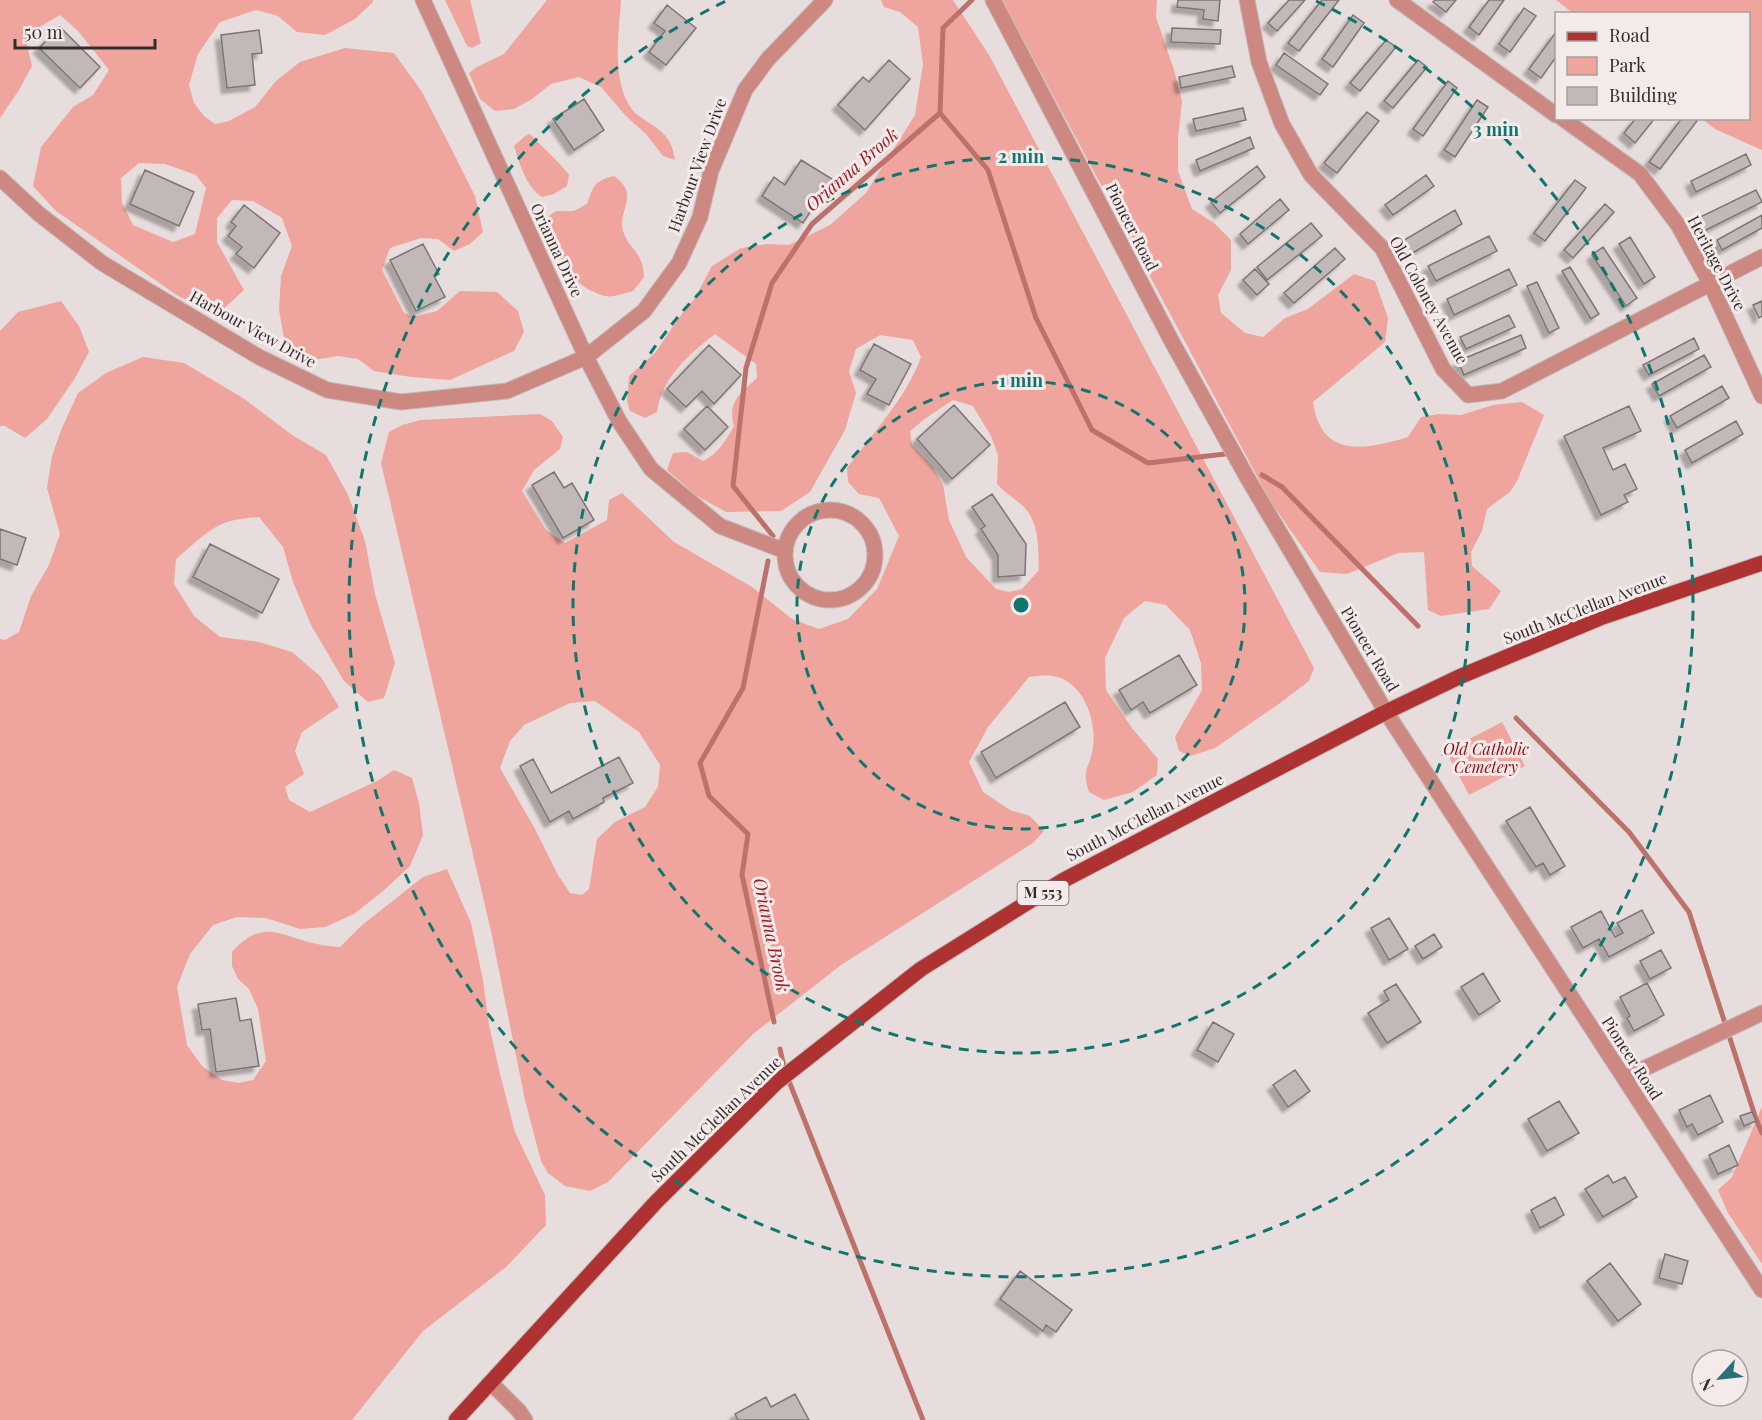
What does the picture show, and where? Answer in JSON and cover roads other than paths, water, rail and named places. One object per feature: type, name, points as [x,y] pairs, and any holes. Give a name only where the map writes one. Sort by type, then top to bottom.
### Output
[{"type":"main road","name":"South McClellan Avenue","points":[[456,1420],[656,1202],[777,1082],[921,969],[1062,881],[1386,712],[1460,677],[1600,618],[1762,563]]},
{"type":"street","name":"Orianna Drive","points":[[423,0],[586,357],[619,421],[651,469],[720,526],[785,551]]},
{"type":"street","name":"Harbour View Drive","points":[[0,178],[39,214],[102,263],[259,357],[327,390],[401,402],[507,391],[586,357],[645,311],[679,263],[700,216],[711,171],[745,90],[768,59],[825,0]]},
{"type":"street","name":"Pioneer Road","points":[[993,0],[1182,360],[1248,479],[1386,712],[1762,1290]]},
{"type":"street","name":"Old Coloney Avenue","points":[[1248,0],[1259,62],[1282,124],[1311,175],[1382,248],[1443,369],[1468,395],[1502,391],[1762,257]]},
{"type":"street","points":[[1397,0],[1555,114]]},
{"type":"street","name":"Heritage Drive","points":[[1565,120],[1640,174],[1678,225],[1710,283],[1762,396]]},
{"type":"street","points":[[825,510],[840,510],[855,517],[866,527],[873,541],[876,556],[873,571],[865,584],[855,593],[841,599],[827,600],[813,597],[796,584],[786,565],[785,551],[789,536],[797,523],[810,514],[825,510]]},
{"type":"street","points":[[1624,1078],[1762,1013]]},
{"type":"street","points":[[491,1383],[525,1420]]},
{"type":"waterway","name":"Orianna Brook","points":[[773,536],[733,486],[746,368],[772,283],[812,224],[940,113],[943,28],[972,0]]},
{"type":"waterway","points":[[940,113],[988,170],[1036,318],[1092,430],[1148,463],[1225,454]]},
{"type":"waterway","points":[[1262,475],[1282,487],[1418,626]]},
{"type":"waterway","name":"Orianna Brook","points":[[768,561],[743,688],[700,763],[709,796],[748,834],[742,875],[774,1022]]},
{"type":"waterway","points":[[1516,718],[1629,832],[1689,912],[1762,1133]]},
{"type":"waterway","name":"Orianna Brook","points":[[780,1049],[785,1071],[923,1420]]},
{"type":"park label","name":"Old Catholic Cemetery","points":[[1486,758]]}]
